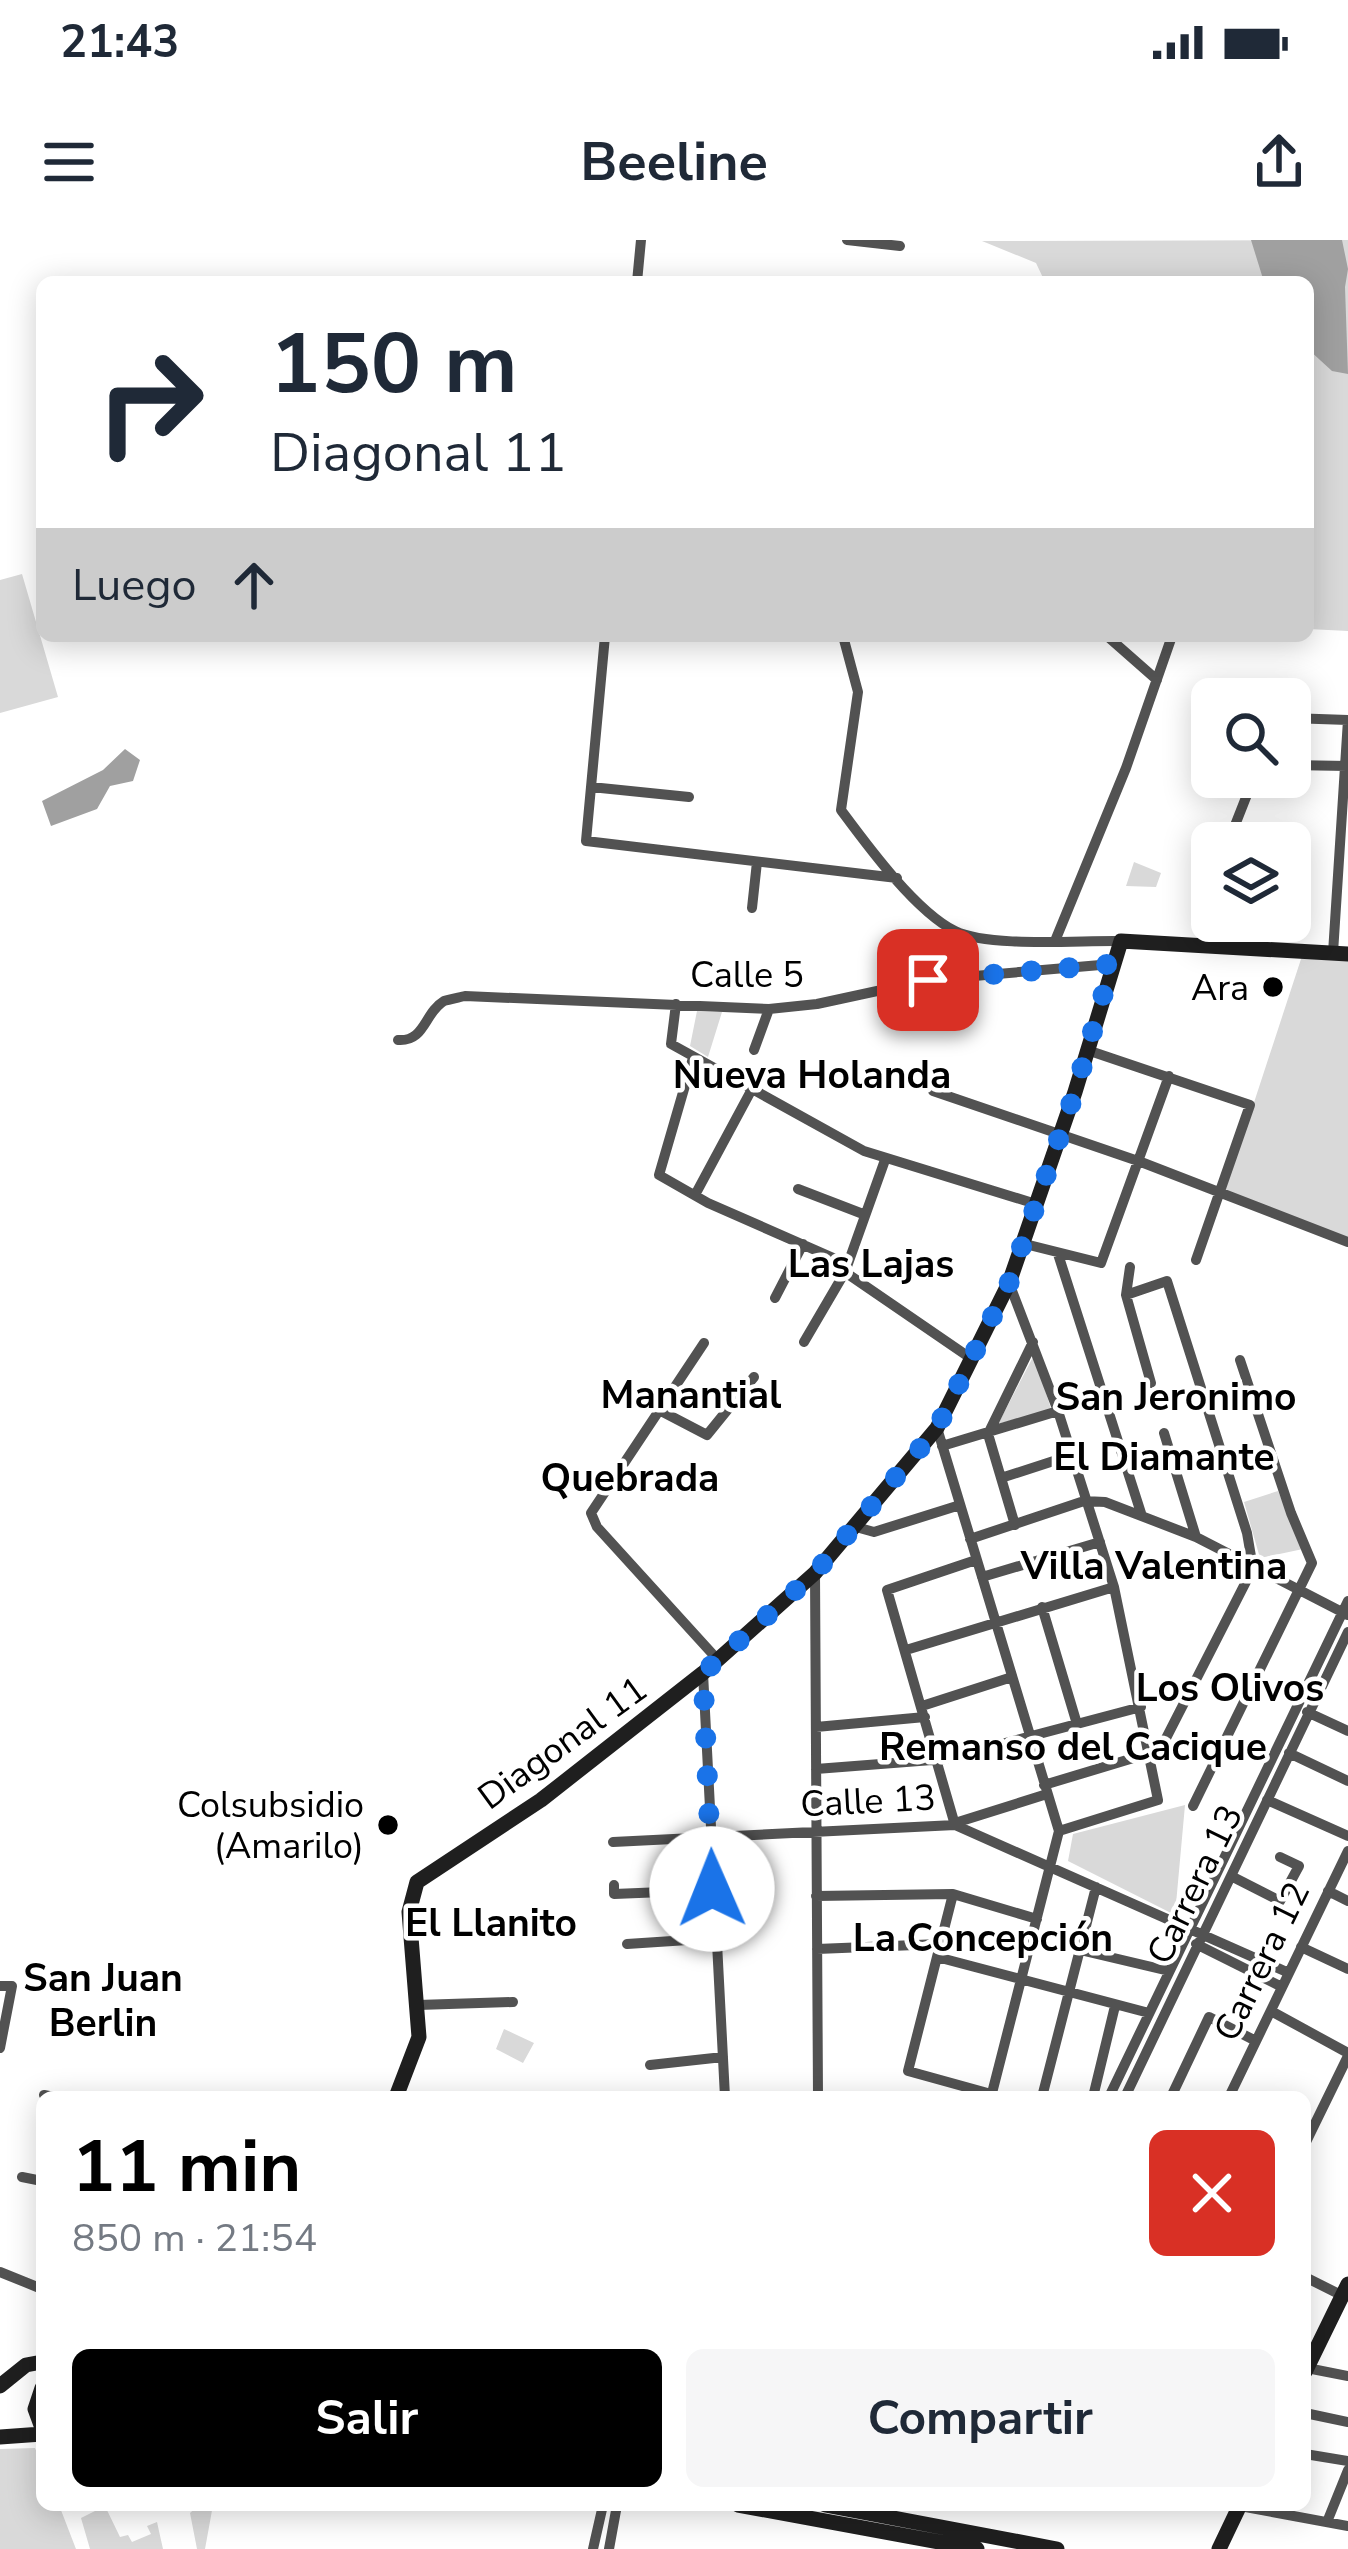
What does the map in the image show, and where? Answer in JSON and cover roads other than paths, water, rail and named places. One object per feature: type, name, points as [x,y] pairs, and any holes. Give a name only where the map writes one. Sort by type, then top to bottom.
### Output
[{"type":"street","points":[[638,276],[641,240]]},
{"type":"street","points":[[847,240],[900,246]]},
{"type":"street","points":[[604,642],[586,841],[897,878]]},
{"type":"street","points":[[845,642],[858,692],[841,809],[878,860],[956,932],[1054,941],[1341,953],[1348,720],[1311,719]]},
{"type":"street","points":[[1114,642],[1157,680]]},
{"type":"street","points":[[1054,941],[1126,768],[1170,642]]},
{"type":"street","points":[[1311,765],[1346,766]]},
{"type":"street","points":[[591,787],[689,797]]},
{"type":"street","points":[[752,908],[757,862]]},
{"type":"street","name":"Diagonal 11","points":[[398,2091],[416,2049],[418,2005],[409,1912],[417,1882],[541,1800],[718,1660],[815,1573],[937,1428],[1009,1283],[1121,941]]},
{"type":"street","name":"Calle 5","points":[[398,1040],[409,1041],[418,1035],[445,1000],[465,996],[769,1009],[817,1004],[928,980],[1112,964]]},
{"type":"street","points":[[676,1004],[671,1043],[694,1058],[885,1160],[1036,1204]]},
{"type":"street","points":[[754,1050],[769,1009]]},
{"type":"street","points":[[1087,1050],[1250,1105],[1196,1260]]},
{"type":"street","points":[[694,1058],[658,1174],[846,1268],[971,1359]]},
{"type":"street","points":[[1021,1243],[1097,1264],[1103,1259],[1169,1076]]},
{"type":"street","points":[[695,1195],[752,1089]]},
{"type":"street","points":[[933,1091],[1141,1162],[1348,1242]]},
{"type":"street","points":[[804,1342],[846,1268],[885,1160]]},
{"type":"street","points":[[798,1189],[863,1214]]},
{"type":"street","points":[[775,1298],[803,1244]]},
{"type":"street","points":[[1058,1254],[1141,1513]]},
{"type":"street","points":[[1130,1267],[1126,1294],[1151,1382]]},
{"type":"street","points":[[976,1560],[887,1590],[955,1824],[1160,1750],[1253,1568],[1247,1533],[1167,1281],[1126,1294]]},
{"type":"street","points":[[1009,1283],[1058,1411],[1114,1587],[1158,1800],[1059,1831]]},
{"type":"street","points":[[1015,1525],[988,1434],[1034,1342]]},
{"type":"street","points":[[704,1343],[591,1513],[597,1528],[718,1660]]},
{"type":"street","points":[[1193,1806],[1312,1563],[1240,1360]]},
{"type":"street","points":[[661,1411],[707,1435],[754,1377]]},
{"type":"street","points":[[942,1446],[1058,1411]]},
{"type":"street","points":[[937,1428],[1059,1831],[996,2091]]},
{"type":"street","points":[[1164,1432],[1196,1537]]},
{"type":"street","points":[[1001,1478],[1072,1455]]},
{"type":"street","points":[[970,1539],[1084,1501],[1105,1502],[1196,1537],[1346,1609]]},
{"type":"street","points":[[856,1527],[874,1532],[960,1505]]},
{"type":"street","points":[[982,1577],[1100,1542]]},
{"type":"street","points":[[815,1573],[818,2091]]},
{"type":"street","points":[[906,1650],[1114,1587]]},
{"type":"street","points":[[1042,1607],[1077,1724]]},
{"type":"street","name":"Carrera 13","points":[[1111,2091],[1346,1609]]},
{"type":"street","name":"Carrera 13","points":[[1128,2091],[1348,1632]]},
{"type":"street","points":[[1332,1666],[1348,1673]]},
{"type":"street","points":[[703,1673],[725,2091]]},
{"type":"street","points":[[816,1727],[924,1712],[1012,1677]]},
{"type":"street","points":[[816,1768],[984,1751],[1141,1707]]},
{"type":"street","points":[[1307,1712],[1348,1731]]},
{"type":"street","points":[[1289,1753],[1348,1781]]},
{"type":"street","points":[[1267,1800],[1348,1836]]},
{"type":"street","name":"Calle 13","points":[[613,1842],[955,1824],[1176,1926],[1282,1987]]},
{"type":"street","name":"Carrera 12","points":[[1232,2091],[1348,1851]]},
{"type":"street","points":[[1231,1876],[1280,1901],[1299,1867],[1280,1857]]},
{"type":"street","points":[[614,1886],[614,1894],[712,1889]]},
{"type":"street","points":[[1044,2091],[1096,1887]]},
{"type":"street","points":[[1328,1891],[1348,1901]]},
{"type":"street","points":[[816,1896],[953,1894],[1036,1919]]},
{"type":"street","points":[[953,1894],[908,2071],[978,2091]]},
{"type":"street","points":[[627,1944],[718,1938]]},
{"type":"street","name":"Calle 13","points":[[1200,1940],[1289,1972]]},
{"type":"street","points":[[1301,1947],[1348,1969]]},
{"type":"street","points":[[817,1949],[939,1950],[1022,1979],[1149,2013]]},
{"type":"street","points":[[1080,1950],[1169,1971]]},
{"type":"street","points":[[0,1986],[12,1986],[0,2043]]},
{"type":"street","points":[[418,2005],[513,2002]]},
{"type":"street","points":[[1094,2091],[1115,2006]]},
{"type":"street","points":[[1271,2011],[1348,2054],[1311,2131]]},
{"type":"street","points":[[1174,2091],[1209,2017],[1256,2041]]},
{"type":"street","points":[[650,2065],[723,2057]]},
{"type":"street","points":[[22,2177],[36,2180]]},
{"type":"street","points":[[0,2272],[36,2287]]},
{"type":"street","points":[[1311,2280],[1346,2293],[1311,2360]]},
{"type":"street","points":[[0,2386],[34,2364]]},
{"type":"street","points":[[1311,2371],[1348,2376]]},
{"type":"street","points":[[1311,2415],[1348,2422]]},
{"type":"street","points":[[0,2437],[36,2432]]},
{"type":"street","points":[[1311,2455],[1348,2461]]},
{"type":"street","points":[[1327,2522],[1348,2470]]},
{"type":"street","points":[[593,2549],[602,2511]]},
{"type":"street","points":[[609,2549],[616,2511]]},
{"type":"street","points":[[771,2511],[977,2549]]},
{"type":"street","points":[[857,2511],[1057,2549]]},
{"type":"street","points":[[1219,2549],[1238,2511]]},
{"type":"street","points":[[1267,2511],[1348,2526]]},
{"type":"place","name":"Ara","points":[[1273,987]]},
{"type":"place","name":"Colsubsidio (Amarilo)","points":[[388,1825]]},
{"type":"district","name":"Nueva Holanda","points":[[812,1074]]},
{"type":"district","name":"Las Lajas","points":[[871,1263]]},
{"type":"district","name":"Manantial","points":[[691,1394]]},
{"type":"district","name":"San Jeronimo","points":[[1176,1396]]},
{"type":"district","name":"El Diamante","points":[[1164,1456]]},
{"type":"district","name":"Quebrada","points":[[630,1477]]},
{"type":"district","name":"Villa Valentina","points":[[1154,1565]]},
{"type":"district","name":"Los Olivos","points":[[1230,1687]]},
{"type":"district","name":"Remanso del Cacique","points":[[1073,1746]]},
{"type":"district","name":"El Llanito","points":[[491,1922]]},
{"type":"district","name":"La Concepción","points":[[983,1937]]},
{"type":"district","name":"San Juan Berlin","points":[[103,2000]]}]
